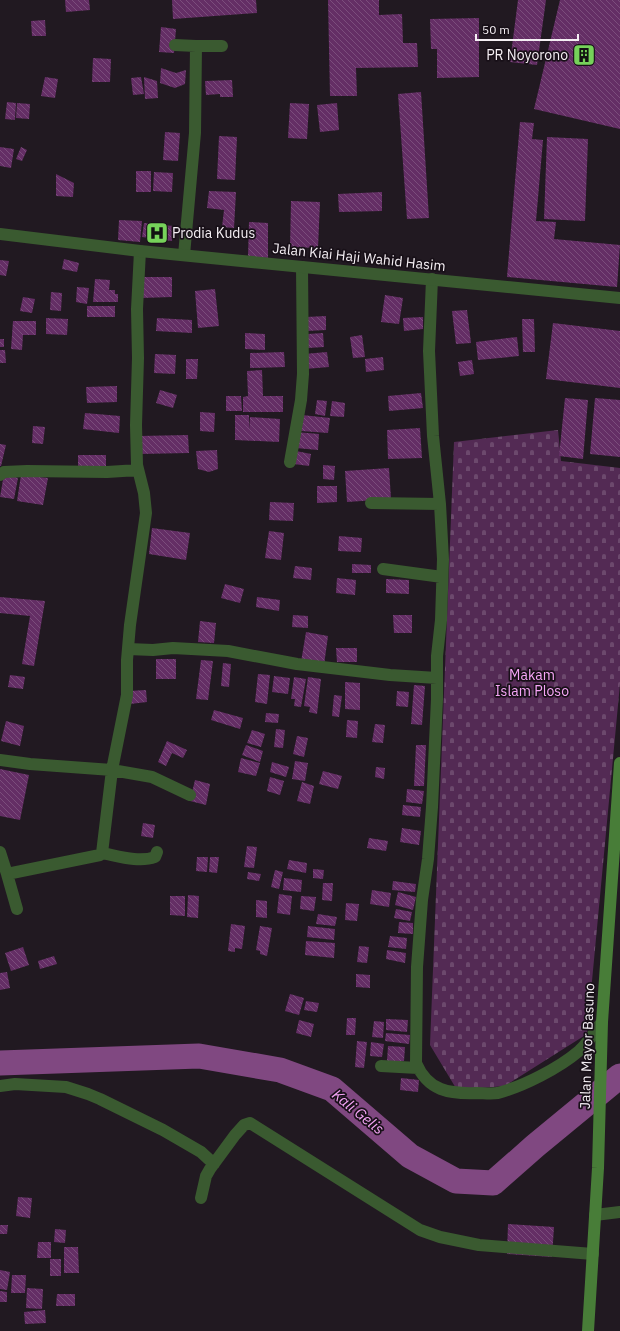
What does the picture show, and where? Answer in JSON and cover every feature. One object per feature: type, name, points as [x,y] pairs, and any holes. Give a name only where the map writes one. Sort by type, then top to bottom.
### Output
[{"type":"main road","name":"Jalan Mayor Basuno","points":[[588,1331],[598,1168],[602,1028],[617,865],[620,764]]},
{"type":"street","points":[[175,46],[222,46]]},
{"type":"street","points":[[184,255],[195,133],[196,46]]},
{"type":"street","name":"Jalan Kiai Haji Wahid Hasim","points":[[0,234],[140,251],[620,298]]},
{"type":"street","points":[[7,874],[97,857],[102,852],[112,770],[127,695],[128,649],[134,591],[146,513],[144,493],[138,470],[136,425],[138,358],[137,309],[140,251]]},
{"type":"street","points":[[290,462],[301,400],[303,374],[302,267]]},
{"type":"street","points":[[432,280],[429,351],[433,436],[440,504],[443,559],[441,620],[437,656],[432,807],[428,859],[422,900],[417,967],[416,1064],[426,1081],[448,1092],[466,1094],[496,1093],[519,1085],[550,1070],[580,1050],[602,1028]]},
{"type":"street","points":[[0,475],[4,472],[27,471],[107,472],[138,470]]},
{"type":"street","points":[[372,503],[440,504]]},
{"type":"street","points":[[383,568],[442,577]]},
{"type":"street","points":[[128,649],[153,650],[173,648],[228,651],[297,664],[390,675],[437,678]]},
{"type":"street","points":[[0,760],[30,764],[112,770],[152,777],[190,795]]},
{"type":"street","points":[[0,852],[17,909]]},
{"type":"street","points":[[102,852],[124,858],[149,860],[155,857],[157,852]]},
{"type":"street","points":[[381,1066],[418,1068]]},
{"type":"street","points":[[0,1086],[15,1084],[66,1087],[100,1098],[163,1130],[201,1152],[214,1164]]},
{"type":"street","points":[[201,1198],[206,1176],[239,1130],[246,1123],[250,1123],[420,1230],[440,1237],[479,1245],[592,1254]]},
{"type":"street","points":[[595,1215],[620,1212]]},
{"type":"green space","name":"Makam Islam Ploso","points":[[558,430],[561,461],[620,468],[620,684],[587,1034],[505,1086],[457,1090],[430,1045],[454,442]]},
{"type":"building","points":[[65,0],[89,0],[90,10],[66,12]]},
{"type":"building","points":[[172,0],[256,0],[257,13],[173,19]]},
{"type":"building","points":[[328,0],[379,0],[379,15],[402,14],[403,43],[417,43],[418,67],[356,68],[357,96],[330,96]]},
{"type":"building","points":[[518,0],[546,0],[537,65],[510,62]]},
{"type":"building","name":"PR Noyorono","points":[[560,0],[620,0],[620,129],[534,109]]},
{"type":"building","points":[[479,18],[479,77],[437,78],[437,49],[431,49],[430,19]]},
{"type":"building","points":[[45,20],[46,36],[32,36],[31,21]]},
{"type":"building","points":[[161,27],[176,29],[174,53],[159,52]]},
{"type":"building","points":[[93,58],[111,59],[110,82],[92,82]]},
{"type":"building","points":[[161,68],[176,73],[186,70],[185,84],[175,88],[160,83]]},
{"type":"building","points":[[45,77],[58,79],[55,98],[41,96]]},
{"type":"building","points":[[141,77],[144,94],[133,95],[131,78]]},
{"type":"building","points":[[144,77],[157,81],[158,98],[145,99]]},
{"type":"building","points":[[232,80],[233,97],[220,97],[220,94],[206,95],[205,81]]},
{"type":"building","points":[[421,92],[429,218],[407,219],[398,94]]},
{"type":"building","points":[[7,102],[16,103],[15,120],[5,119]]},
{"type":"building","points":[[17,103],[30,104],[29,119],[16,118]]},
{"type":"building","points":[[290,103],[309,104],[307,139],[288,138]]},
{"type":"building","points":[[337,103],[339,130],[320,132],[317,105]]},
{"type":"building","points":[[520,122],[534,123],[532,139],[543,140],[536,221],[556,222],[554,239],[620,245],[617,287],[507,277]]},
{"type":"building","points":[[165,132],[180,133],[178,161],[163,160]]},
{"type":"building","points":[[219,136],[237,137],[235,180],[217,179]]},
{"type":"building","points":[[547,137],[588,139],[585,221],[544,219]]},
{"type":"building","points":[[0,147],[14,149],[11,168],[0,166]]},
{"type":"building","points":[[21,147],[27,150],[22,161],[16,159]]},
{"type":"building","points":[[136,171],[151,171],[151,192],[136,192]]},
{"type":"building","points":[[154,172],[173,173],[172,192],[153,191]]},
{"type":"building","points":[[56,174],[74,183],[73,197],[56,196]]},
{"type":"building","points":[[209,191],[236,192],[234,228],[222,227],[224,210],[207,208]]},
{"type":"building","points":[[382,192],[382,211],[339,212],[338,194]]},
{"type":"building","points":[[291,201],[320,202],[318,248],[290,247]]},
{"type":"building","points":[[119,220],[142,221],[140,242],[118,240]]},
{"type":"building","points":[[249,222],[268,223],[268,258],[248,257]]},
{"type":"building","points":[[144,223],[173,226],[172,241],[142,237]]},
{"type":"building","points":[[64,259],[79,263],[77,272],[62,269]]},
{"type":"building","points":[[0,260],[9,261],[6,276],[0,275]]},
{"type":"building","points":[[140,277],[172,277],[172,297],[141,298]]},
{"type":"building","points":[[95,279],[110,280],[109,290],[115,290],[115,294],[118,294],[118,302],[93,302]]},
{"type":"building","points":[[77,287],[89,288],[87,304],[76,302]]},
{"type":"building","points":[[215,289],[219,326],[198,328],[195,291]]},
{"type":"building","points":[[51,292],[62,293],[61,311],[50,310]]},
{"type":"building","points":[[385,295],[403,298],[399,324],[381,322]]},
{"type":"building","points":[[23,297],[35,299],[32,313],[20,311]]},
{"type":"building","points":[[87,306],[115,306],[115,317],[87,317]]},
{"type":"building","points":[[467,310],[471,343],[456,344],[452,311]]},
{"type":"building","points":[[326,316],[326,330],[307,331],[306,317]]},
{"type":"building","points":[[423,317],[423,329],[404,331],[403,318]]},
{"type":"building","points":[[46,318],[68,319],[67,335],[46,334]]},
{"type":"building","points":[[157,318],[192,320],[192,333],[156,331]]},
{"type":"building","points":[[522,319],[534,319],[535,352],[523,352]]},
{"type":"building","points":[[13,321],[36,321],[36,335],[23,335],[22,350],[11,349]]},
{"type":"building","points":[[553,323],[620,331],[620,388],[546,379]]},
{"type":"building","points":[[245,333],[265,334],[265,350],[245,349]]},
{"type":"building","points":[[323,333],[324,347],[308,348],[308,334]]},
{"type":"building","points":[[362,335],[365,357],[353,358],[350,337]]},
{"type":"building","points":[[517,337],[519,356],[478,360],[476,342]]},
{"type":"building","points":[[0,339],[4,339],[4,347],[0,347]]},
{"type":"building","points":[[0,350],[5,350],[6,363],[0,363]]},
{"type":"building","points":[[284,352],[285,367],[250,368],[250,353]]},
{"type":"building","points":[[327,352],[329,367],[305,369],[304,354]]},
{"type":"building","points":[[155,354],[176,355],[175,374],[154,373]]},
{"type":"building","points":[[383,357],[384,370],[366,372],[365,359]]},
{"type":"building","points":[[186,359],[198,359],[197,379],[186,379]]},
{"type":"building","points":[[472,360],[474,374],[460,376],[458,362]]},
{"type":"building","points":[[262,370],[263,396],[283,396],[283,412],[243,412],[243,397],[248,396],[247,371]]},
{"type":"building","points":[[117,386],[117,402],[87,403],[86,387]]},
{"type":"building","points":[[160,390],[177,395],[173,408],[156,403]]},
{"type":"building","points":[[421,393],[423,408],[389,411],[388,396]]},
{"type":"building","points":[[226,396],[241,396],[242,411],[226,411]]},
{"type":"building","points":[[565,398],[588,400],[583,459],[559,456]]},
{"type":"building","points":[[595,398],[620,400],[620,457],[590,454]]},
{"type":"building","points":[[317,400],[327,401],[325,416],[315,414]]},
{"type":"building","points":[[332,401],[345,403],[344,417],[330,416]]},
{"type":"building","points":[[200,412],[215,413],[214,432],[200,431]]},
{"type":"building","points":[[85,413],[120,416],[119,433],[83,429]]},
{"type":"building","points":[[235,415],[249,415],[249,430],[250,417],[280,419],[279,442],[235,440]]},
{"type":"building","points":[[302,415],[330,418],[328,433],[301,431]]},
{"type":"building","points":[[33,426],[45,427],[43,444],[32,443]]},
{"type":"building","points":[[420,428],[422,458],[388,459],[387,430]]},
{"type":"building","points":[[296,432],[319,434],[318,450],[296,448]]},
{"type":"building","points":[[188,435],[189,453],[139,454],[139,436]]},
{"type":"building","points":[[0,444],[6,445],[1,466],[0,466]]},
{"type":"building","points":[[217,450],[218,469],[209,472],[198,469],[196,451]]},
{"type":"building","points":[[296,451],[311,454],[309,466],[294,464]]},
{"type":"building","points":[[78,455],[106,455],[106,471],[78,470]]},
{"type":"building","points":[[323,465],[335,466],[334,480],[323,479]]},
{"type":"building","points":[[389,468],[391,499],[347,502],[345,471]]},
{"type":"building","points":[[4,474],[18,478],[14,499],[0,497]]},
{"type":"building","points":[[21,475],[48,478],[43,505],[17,501]]},
{"type":"building","points":[[317,486],[337,486],[337,502],[317,503]]},
{"type":"building","points":[[270,502],[294,503],[293,521],[269,520]]},
{"type":"building","points":[[152,528],[190,533],[186,560],[149,554]]},
{"type":"building","points":[[269,531],[284,533],[281,560],[265,558]]},
{"type":"building","points":[[339,536],[362,538],[361,552],[338,551]]},
{"type":"building","points":[[352,564],[371,565],[371,573],[352,573]]},
{"type":"building","points":[[295,566],[312,568],[311,580],[293,578]]},
{"type":"building","points":[[337,578],[356,580],[355,595],[336,593]]},
{"type":"building","points":[[386,579],[409,580],[409,594],[386,593]]},
{"type":"building","points":[[225,584],[244,589],[240,603],[221,598]]},
{"type":"building","points":[[0,597],[45,601],[34,666],[22,664],[30,616],[0,613]]},
{"type":"building","points":[[257,597],[280,600],[279,611],[256,607]]},
{"type":"building","points":[[293,615],[308,616],[308,628],[292,627]]},
{"type":"building","points":[[393,615],[412,615],[412,633],[394,633]]},
{"type":"building","points":[[200,621],[216,623],[214,643],[198,642]]},
{"type":"building","points":[[306,632],[328,636],[324,665],[301,662]]},
{"type":"building","points":[[336,648],[357,648],[357,662],[337,662]]},
{"type":"building","points":[[156,659],[176,659],[176,679],[156,679]]},
{"type":"building","points":[[201,660],[213,661],[208,700],[196,699]]},
{"type":"building","points":[[223,663],[231,664],[229,687],[221,686]]},
{"type":"building","points":[[258,674],[270,675],[267,704],[255,702]]},
{"type":"building","points":[[10,675],[25,677],[23,689],[8,687]]},
{"type":"building","points":[[274,676],[290,678],[288,694],[272,692]]},
{"type":"building","points":[[294,677],[306,679],[301,707],[294,706],[295,699],[291,699]]},
{"type":"building","points":[[308,677],[321,679],[317,714],[309,712],[310,707],[304,706]]},
{"type":"building","points":[[345,682],[360,683],[360,710],[345,709]]},
{"type":"building","points":[[414,685],[425,686],[422,725],[411,724]]},
{"type":"building","points":[[146,690],[147,702],[130,704],[129,691]]},
{"type":"building","points":[[397,691],[409,692],[408,707],[396,706]]},
{"type":"building","points":[[334,695],[342,696],[339,717],[332,716]]},
{"type":"building","points":[[214,710],[243,718],[240,729],[211,720]]},
{"type":"building","points":[[266,713],[279,714],[278,723],[265,722]]},
{"type":"building","points":[[347,720],[358,721],[357,738],[346,737]]},
{"type":"building","points":[[6,721],[24,726],[20,746],[1,741]]},
{"type":"building","points":[[375,724],[385,725],[383,743],[372,742]]},
{"type":"building","points":[[276,729],[285,730],[283,748],[274,747]]},
{"type":"building","points":[[252,730],[265,734],[261,747],[247,743]]},
{"type":"building","points":[[297,736],[308,738],[304,757],[293,754]]},
{"type":"building","points":[[167,741],[187,750],[183,758],[172,753],[166,766],[158,762]]},
{"type":"building","points":[[246,745],[263,751],[260,762],[242,755]]},
{"type":"building","points":[[416,745],[426,745],[424,786],[414,786]]},
{"type":"building","points":[[241,758],[260,763],[256,776],[238,772]]},
{"type":"building","points":[[295,761],[308,763],[305,781],[292,779]]},
{"type":"building","points":[[272,762],[289,767],[286,777],[270,772]]},
{"type":"building","points":[[376,767],[385,768],[384,779],[375,777]]},
{"type":"building","points":[[0,769],[29,775],[20,820],[0,816]]},
{"type":"building","points":[[323,771],[342,776],[338,789],[319,784]]},
{"type":"building","points":[[270,777],[284,781],[280,795],[267,791]]},
{"type":"building","points":[[195,780],[210,784],[206,805],[190,801]]},
{"type":"building","points":[[302,782],[314,786],[310,804],[297,801]]},
{"type":"building","points":[[407,789],[424,791],[422,804],[406,802]]},
{"type":"building","points":[[403,805],[421,807],[420,817],[402,815]]},
{"type":"building","points":[[143,823],[155,825],[153,838],[141,836]]},
{"type":"building","points":[[402,828],[421,831],[419,845],[400,842]]},
{"type":"building","points":[[369,838],[388,841],[386,851],[367,848]]},
{"type":"building","points":[[247,846],[257,847],[254,868],[244,867]]},
{"type":"building","points":[[197,857],[208,857],[207,872],[196,871]]},
{"type":"building","points":[[210,857],[219,857],[217,873],[209,872]]},
{"type":"building","points":[[289,860],[307,863],[306,873],[287,869]]},
{"type":"building","points":[[313,869],[324,870],[323,879],[313,878]]},
{"type":"building","points":[[275,870],[283,872],[279,889],[271,887]]},
{"type":"building","points":[[248,872],[261,874],[259,881],[247,879]]},
{"type":"building","points":[[284,878],[302,880],[301,892],[283,890]]},
{"type":"building","points":[[393,881],[416,884],[415,892],[392,890]]},
{"type":"building","points":[[323,883],[333,883],[332,901],[322,900]]},
{"type":"building","points":[[372,890],[391,893],[389,907],[370,904]]},
{"type":"building","points":[[398,892],[416,897],[413,910],[395,905]]},
{"type":"building","points":[[279,894],[292,896],[290,915],[277,913]]},
{"type":"building","points":[[188,895],[199,896],[198,918],[187,917]]},
{"type":"building","points":[[170,896],[185,896],[185,916],[170,915]]},
{"type":"building","points":[[301,896],[316,897],[314,911],[300,909]]},
{"type":"building","points":[[256,900],[267,901],[267,918],[256,917]]},
{"type":"building","points":[[346,903],[359,904],[357,921],[345,920]]},
{"type":"building","points":[[396,909],[412,912],[410,921],[394,918]]},
{"type":"building","points":[[318,914],[337,917],[335,926],[316,924]]},
{"type":"building","points":[[399,922],[413,923],[413,934],[398,933]]},
{"type":"building","points":[[231,924],[245,926],[242,949],[235,948],[235,952],[228,951]]},
{"type":"building","points":[[260,926],[272,928],[267,956],[260,954],[260,951],[256,950]]},
{"type":"building","points":[[308,926],[335,929],[334,940],[307,937]]},
{"type":"building","points":[[390,936],[407,938],[406,949],[388,947]]},
{"type":"building","points":[[306,941],[335,943],[334,958],[305,955]]},
{"type":"building","points":[[359,946],[369,947],[367,963],[357,962]]},
{"type":"building","points":[[23,947],[29,965],[11,971],[5,953]]},
{"type":"building","points":[[387,950],[406,953],[405,963],[386,959]]},
{"type":"building","points":[[54,956],[57,964],[40,969],[38,961]]},
{"type":"building","points":[[7,972],[10,988],[0,990],[0,973]]},
{"type":"building","points":[[356,974],[370,975],[370,988],[356,987]]},
{"type":"building","points":[[290,994],[304,998],[299,1015],[285,1011]]},
{"type":"building","points":[[306,1001],[319,1003],[317,1012],[304,1010]]},
{"type":"building","points":[[347,1018],[356,1018],[355,1035],[346,1035]]},
{"type":"building","points":[[386,1019],[408,1020],[407,1032],[386,1030]]},
{"type":"building","points":[[299,1020],[314,1024],[311,1037],[296,1033]]},
{"type":"building","points":[[374,1021],[384,1022],[383,1038],[372,1037]]},
{"type":"building","points":[[386,1033],[410,1035],[409,1044],[385,1041]]},
{"type":"building","points":[[357,1041],[367,1042],[364,1068],[355,1067]]},
{"type":"building","points":[[371,1042],[384,1044],[382,1057],[370,1056]]},
{"type":"building","points":[[388,1046],[405,1047],[404,1061],[387,1061]]},
{"type":"building","points":[[401,1078],[419,1080],[418,1092],[400,1090]]},
{"type":"building","points":[[18,1197],[32,1198],[30,1218],[16,1216]]},
{"type":"building","points":[[508,1224],[554,1227],[552,1257],[507,1254]]},
{"type":"building","points":[[0,1225],[8,1225],[7,1234],[0,1234]]},
{"type":"building","points":[[55,1229],[66,1230],[65,1243],[54,1242]]},
{"type":"building","points":[[38,1242],[51,1242],[51,1258],[37,1258]]},
{"type":"building","points":[[64,1247],[78,1247],[79,1273],[64,1273]]},
{"type":"building","points":[[50,1259],[61,1259],[61,1276],[50,1276]]},
{"type":"building","points":[[0,1270],[10,1272],[7,1290],[0,1289]]},
{"type":"building","points":[[12,1275],[26,1275],[25,1293],[11,1293]]},
{"type":"building","points":[[27,1288],[43,1289],[42,1309],[26,1308]]},
{"type":"building","points":[[0,1291],[7,1292],[7,1302],[0,1302]]},
{"type":"building","points":[[57,1294],[75,1294],[75,1306],[56,1306]]},
{"type":"building","points":[[45,1310],[46,1323],[25,1324],[24,1312]]},
{"type":"waterway","name":"Kali Gelis","points":[[0,1063],[199,1056],[280,1070],[332,1089],[410,1156],[456,1181],[493,1183],[535,1146],[620,1076]]},
{"type":"place","name":"PR Noyorono","points":[[584,55]]},
{"type":"place","name":"Prodia Kudus","points":[[157,233]]}]
